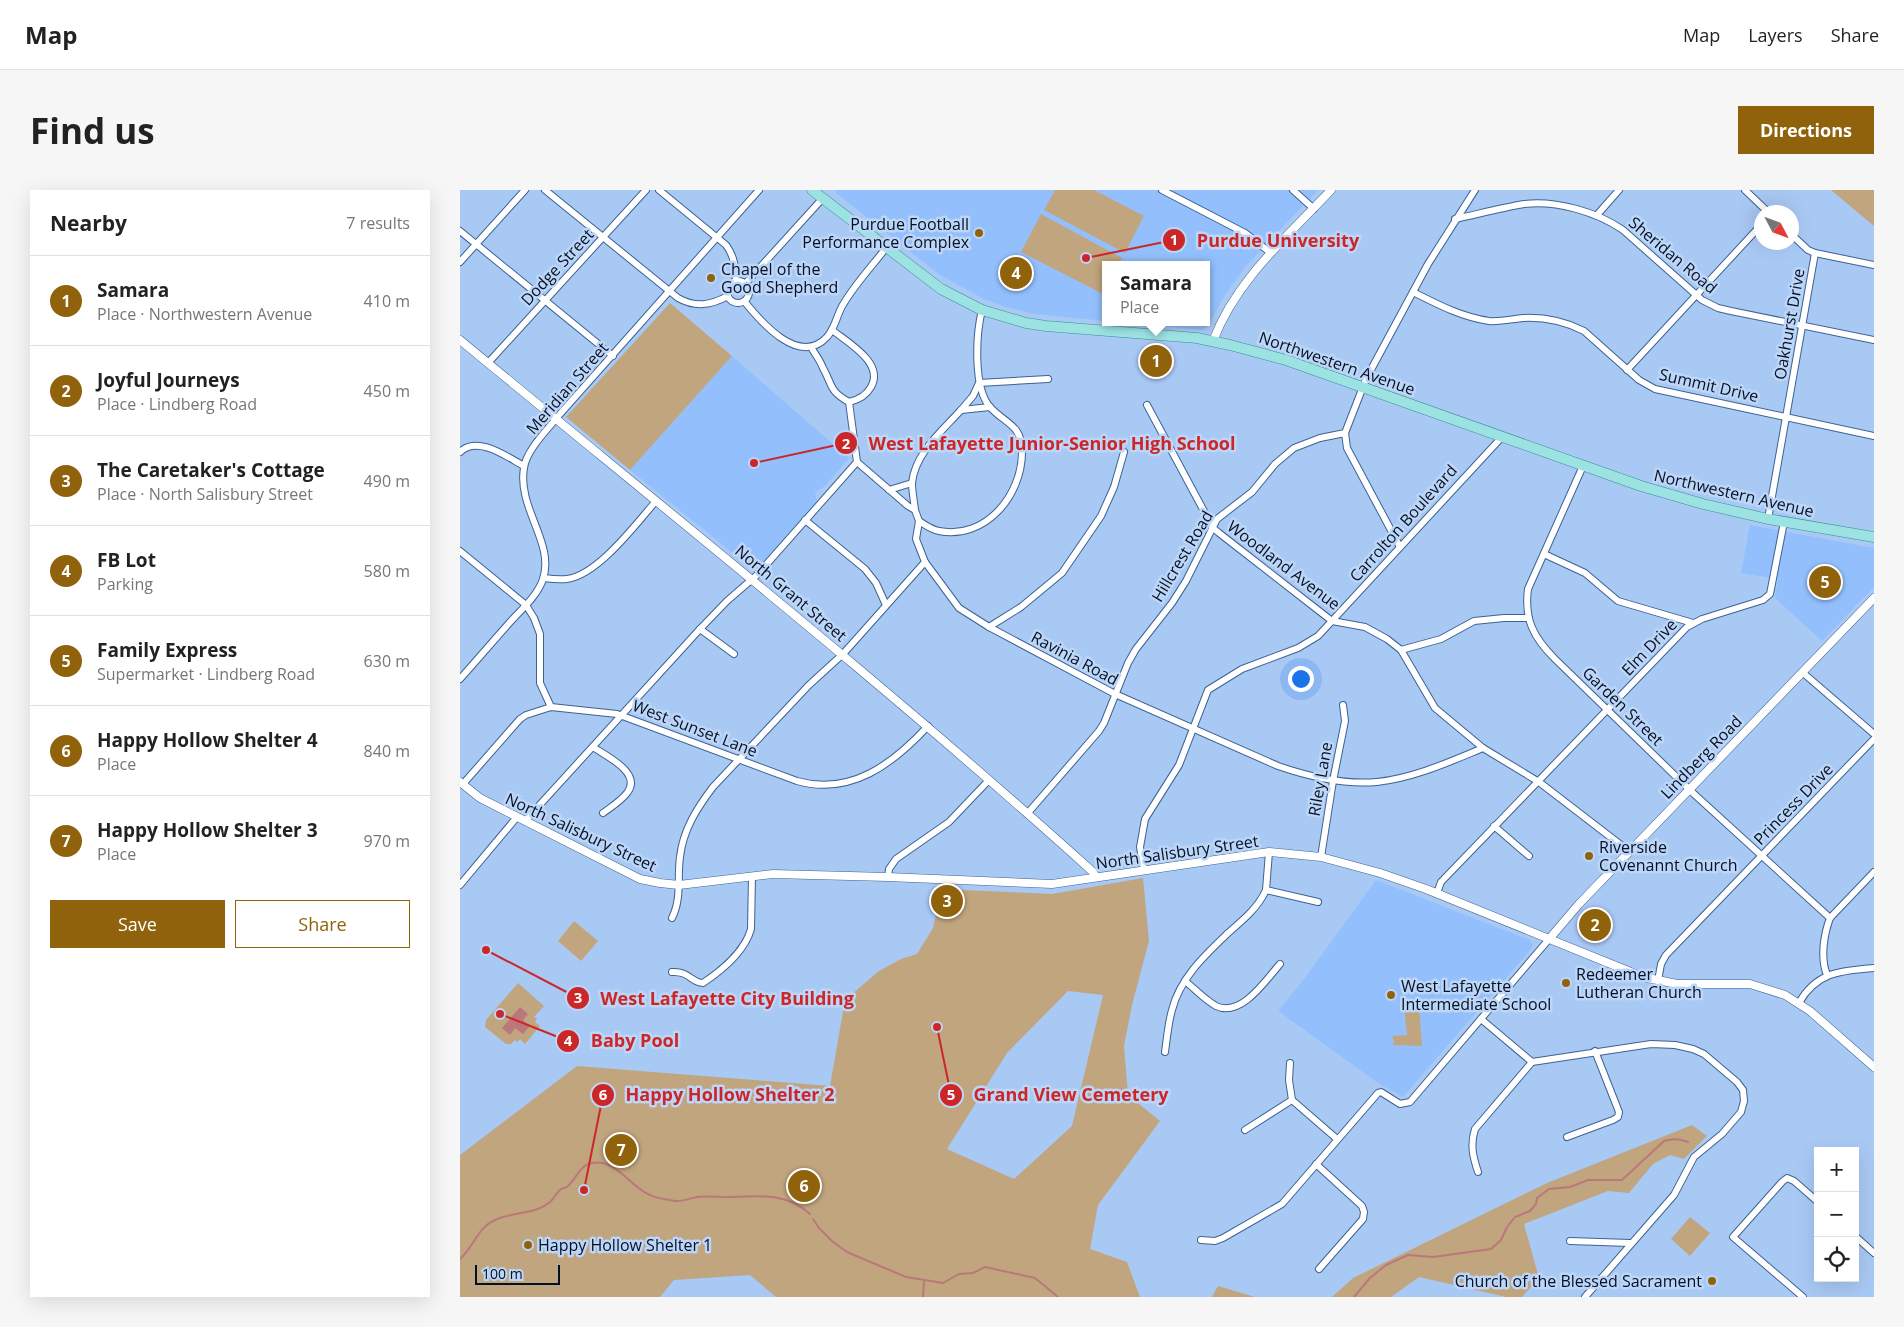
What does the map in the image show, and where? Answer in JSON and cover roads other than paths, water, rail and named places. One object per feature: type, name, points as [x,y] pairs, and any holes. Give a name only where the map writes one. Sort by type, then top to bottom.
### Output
[{"type":"main road","name":"Northwestern Avenue","points":[[812,190],[941,289],[982,310],[1026,323],[1046,326],[1213,341],[1286,360],[1584,466],[1694,502],[1768,519],[1874,537]]},
{"type":"street","points":[[460,262],[525,190]]},
{"type":"street","points":[[545,190],[669,292],[682,300],[698,305],[716,302],[728,296]]},
{"type":"street","name":"Dodge Street","points":[[488,363],[646,190]]},
{"type":"street","points":[[659,190],[717,238],[732,253],[736,282]]},
{"type":"street","name":"Meridian Street","points":[[544,578],[546,557],[524,495],[524,466],[532,450],[556,420],[760,190]]},
{"type":"street","points":[[1162,190],[1245,233],[1271,253]]},
{"type":"street","points":[[1293,190],[1314,208]]},
{"type":"street","points":[[1213,341],[1231,303],[1271,253],[1331,190]]},
{"type":"street","points":[[1400,547],[1347,448],[1345,433],[1363,386],[1413,292],[1455,219],[1475,190]]},
{"type":"street","points":[[1597,215],[1619,190]]},
{"type":"street","points":[[1745,190],[1761,205]]},
{"type":"street","points":[[745,284],[823,198]]},
{"type":"street","name":"Sheridan Road","points":[[1455,219],[1525,204],[1552,205],[1597,215],[1611,222],[1635,239],[1696,295],[1710,305],[1874,340]]},
{"type":"street","points":[[460,231],[613,356]]},
{"type":"street","points":[[1627,370],[1754,233]]},
{"type":"street","points":[[1799,242],[1808,250],[1874,265]]},
{"type":"street","points":[[744,301],[761,321],[793,346],[802,348],[811,346],[821,342],[832,330],[846,300],[886,248]]},
{"type":"street","name":"Oakhurst Drive","points":[[1768,519],[1815,252]]},
{"type":"street","points":[[744,301],[735,302],[728,296],[728,287],[736,282],[745,284]]},
{"type":"street","points":[[744,301],[748,293],[745,284]]},
{"type":"street","name":"Summit Drive","points":[[1413,292],[1454,312],[1489,321],[1537,318],[1562,322],[1584,331],[1639,380],[1655,389],[1874,436]]},
{"type":"street","points":[[919,521],[938,531],[957,532],[968,530],[994,516],[1002,508],[1013,491],[1022,452],[1020,440],[1016,429],[990,407],[981,392],[978,348],[982,310]]},
{"type":"street","points":[[811,346],[824,369],[831,388],[839,396],[849,402],[855,401],[868,392],[872,385],[874,372],[872,365],[832,330]]},
{"type":"street","name":"North Grant Street","points":[[460,340],[843,654],[928,726],[1093,872],[1096,877]]},
{"type":"street","points":[[979,383],[1048,379]]},
{"type":"street","points":[[915,510],[912,483],[921,457],[928,446],[973,396],[979,383]]},
{"type":"street","points":[[849,402],[858,462],[915,510]]},
{"type":"street","name":"Woodland Avenue","points":[[1147,405],[1213,528],[1332,622],[1366,627],[1387,639],[1401,650],[1435,708],[1483,748],[1539,782],[1630,852]]},
{"type":"street","points":[[961,410],[990,407]]},
{"type":"street","name":"Hillcrest Road","points":[[1027,814],[1099,731],[1128,663],[1136,649],[1176,596],[1221,515],[1252,492],[1275,464],[1294,448],[1320,438],[1345,433]]},
{"type":"street","name":"Carrolton Boulevard","points":[[1144,870],[1140,847],[1145,818],[1178,765],[1208,690],[1242,669],[1298,648],[1318,636],[1502,437]]},
{"type":"street","points":[[460,452],[468,446],[482,446],[524,466]]},
{"type":"street","points":[[989,627],[1021,607],[1062,573],[1101,516],[1114,487],[1124,452]]},
{"type":"street","points":[[525,821],[700,629],[752,579],[858,462]]},
{"type":"street","name":"Garden Street","points":[[1584,466],[1528,589],[1528,618],[1534,634],[1544,648],[1689,789],[1830,918]]},
{"type":"street","points":[[889,490],[912,483]]},
{"type":"street","points":[[460,679],[526,605],[544,578],[567,579],[586,573],[601,561],[656,501]]},
{"type":"street","name":"Ravinia Road","points":[[915,510],[919,521],[916,540],[925,562],[954,604],[989,627],[1115,694],[1192,730],[1300,774],[1333,781],[1376,782],[1410,775],[1483,748]]},
{"type":"street","points":[[805,520],[865,569],[876,583],[886,605]]},
{"type":"street","name":"Elm Drive","points":[[1437,893],[1441,882],[1687,627],[1693,623],[1763,600],[1770,594],[1784,522]]},
{"type":"street","points":[[460,551],[526,605],[538,626],[540,640],[540,683],[551,707]]},
{"type":"street","points":[[1544,554],[1585,573],[1618,602],[1693,623]]},
{"type":"street","points":[[672,918],[679,898],[682,846],[695,814],[713,787],[810,685],[843,654],[925,562]]},
{"type":"street","name":"Lindberg Road","points":[[1550,938],[1579,904],[1874,598]]},
{"type":"street","points":[[1401,650],[1441,639],[1474,621],[1528,618]]},
{"type":"street","points":[[700,629],[734,654]]},
{"type":"street","points":[[460,666],[466,672]]},
{"type":"street","points":[[1802,672],[1874,734]]},
{"type":"street","name":"Riley Lane","points":[[1320,857],[1345,721],[1343,705]]},
{"type":"street","name":"West Sunset Lane","points":[[462,783],[520,719],[526,715],[551,707],[622,715],[740,760],[810,784],[831,786],[854,780],[885,764],[903,751],[928,726]]},
{"type":"street","name":"Princess Drive","points":[[1658,980],[1661,964],[1666,955],[1874,739]]},
{"type":"street","points":[[593,747],[623,768],[628,773],[631,781],[629,790],[623,797],[602,813]]},
{"type":"street","points":[[888,877],[889,869],[896,859],[949,822],[989,780]]},
{"type":"street","name":"North Salisbury Street","points":[[462,783],[480,798],[640,879],[679,885],[773,874],[1052,884],[1269,852],[1320,857],[1437,893],[1550,938],[1630,973],[1658,980],[1694,985],[1750,984],[1768,988],[1800,1003],[1874,1067]]},
{"type":"street","points":[[460,885],[517,817]]},
{"type":"street","points":[[1494,826],[1529,856]]},
{"type":"street","points":[[1165,1052],[1172,1008],[1185,981],[1197,963],[1252,910],[1266,890],[1269,852]]},
{"type":"street","points":[[1827,974],[1824,954],[1826,928],[1830,918],[1874,872]]},
{"type":"street","points":[[672,972],[686,974],[697,982],[703,983],[739,951],[751,929],[752,876]]},
{"type":"street","points":[[1266,890],[1318,902]]},
{"type":"street","points":[[1201,1240],[1215,1241],[1223,1238],[1282,1204],[1378,1093],[1385,1093],[1400,1104],[1410,1102],[1550,938]]},
{"type":"street","points":[[1185,981],[1216,1006],[1233,1008],[1245,1002],[1280,964]]},
{"type":"street","points":[[1800,1003],[1812,986],[1827,974],[1838,971],[1874,968]]},
{"type":"street","points":[[1481,1018],[1532,1062]]},
{"type":"street","points":[[1478,1172],[1472,1152],[1472,1137],[1475,1129],[1532,1062],[1651,1044],[1675,1045],[1693,1049],[1704,1054],[1737,1082],[1743,1090],[1744,1101],[1741,1112],[1722,1134],[1694,1157],[1687,1167],[1674,1195],[1630,1243],[1585,1297]]},
{"type":"street","points":[[1568,1137],[1618,1117],[1619,1112],[1595,1051]]},
{"type":"street","points":[[1290,1063],[1289,1080],[1292,1100],[1337,1139]]},
{"type":"street","points":[[1245,1130],[1292,1100]]},
{"type":"street","points":[[1316,1164],[1362,1206],[1364,1212],[1363,1219],[1319,1269]]},
{"type":"street","points":[[1803,1297],[1734,1237],[1782,1182],[1788,1178],[1814,1198]]},
{"type":"street","points":[[1856,1237],[1874,1253]]},
{"type":"street","points":[[1570,1240],[1630,1243]]},
{"type":"waterway","points":[[1354,1297],[1370,1278],[1386,1265],[1408,1255],[1433,1257],[1491,1249],[1501,1240],[1507,1227],[1515,1217],[1530,1211],[1536,1204],[1537,1198],[1549,1189],[1570,1187],[1588,1180],[1622,1180],[1664,1141],[1676,1139],[1688,1142]]},
{"type":"waterway","points":[[460,1259],[489,1223],[502,1217],[539,1209],[551,1201],[561,1189],[568,1186],[584,1166],[592,1163],[609,1165],[643,1191],[659,1198],[678,1201],[701,1197],[771,1197],[792,1202],[810,1214]]},
{"type":"waterway","points":[[813,1219],[833,1242],[847,1252],[906,1277],[943,1283],[959,1274],[973,1273],[985,1267],[1035,1278],[1058,1297]]},
{"type":"waterway","points":[[923,1297],[924,1281]]},
{"type":"place","name":"Purdue Football Performance Complex","points":[[979,233]]},
{"type":"place","name":"Purdue University","points":[[1086,258]]},
{"type":"place","name":"FB Lot","points":[[1016,273]]},
{"type":"place","name":"Chapel of the Good Shepherd","points":[[711,278]]},
{"type":"place","name":"Samara","points":[[1156,361]]},
{"type":"place","name":"West Lafayette Junior-Senior High School","points":[[754,463]]},
{"type":"place","name":"Family Express","points":[[1825,582]]},
{"type":"place","name":"Riverside Covenannt Church","points":[[1589,856]]},
{"type":"place","name":"The Caretaker's Cottage","points":[[947,901]]},
{"type":"place","name":"Joyful Journeys","points":[[1595,925]]},
{"type":"place","name":"West Lafayette City Building","points":[[486,950]]},
{"type":"place","name":"Redeemer Lutheran Church","points":[[1566,983]]},
{"type":"place","name":"West Lafayette Intermediate School","points":[[1391,995]]},
{"type":"place","name":"Baby Pool","points":[[500,1014]]},
{"type":"place","name":"Grand View Cemetery","points":[[937,1027]]},
{"type":"place","name":"Happy Hollow Shelter 3","points":[[621,1150]]},
{"type":"place","name":"Happy Hollow Shelter 4","points":[[804,1186]]},
{"type":"place","name":"Happy Hollow Shelter 2","points":[[584,1190]]},
{"type":"place","name":"Happy Hollow Shelter 1","points":[[528,1245]]},
{"type":"place","name":"Church of the Blessed Sacrament","points":[[1712,1281]]}]
